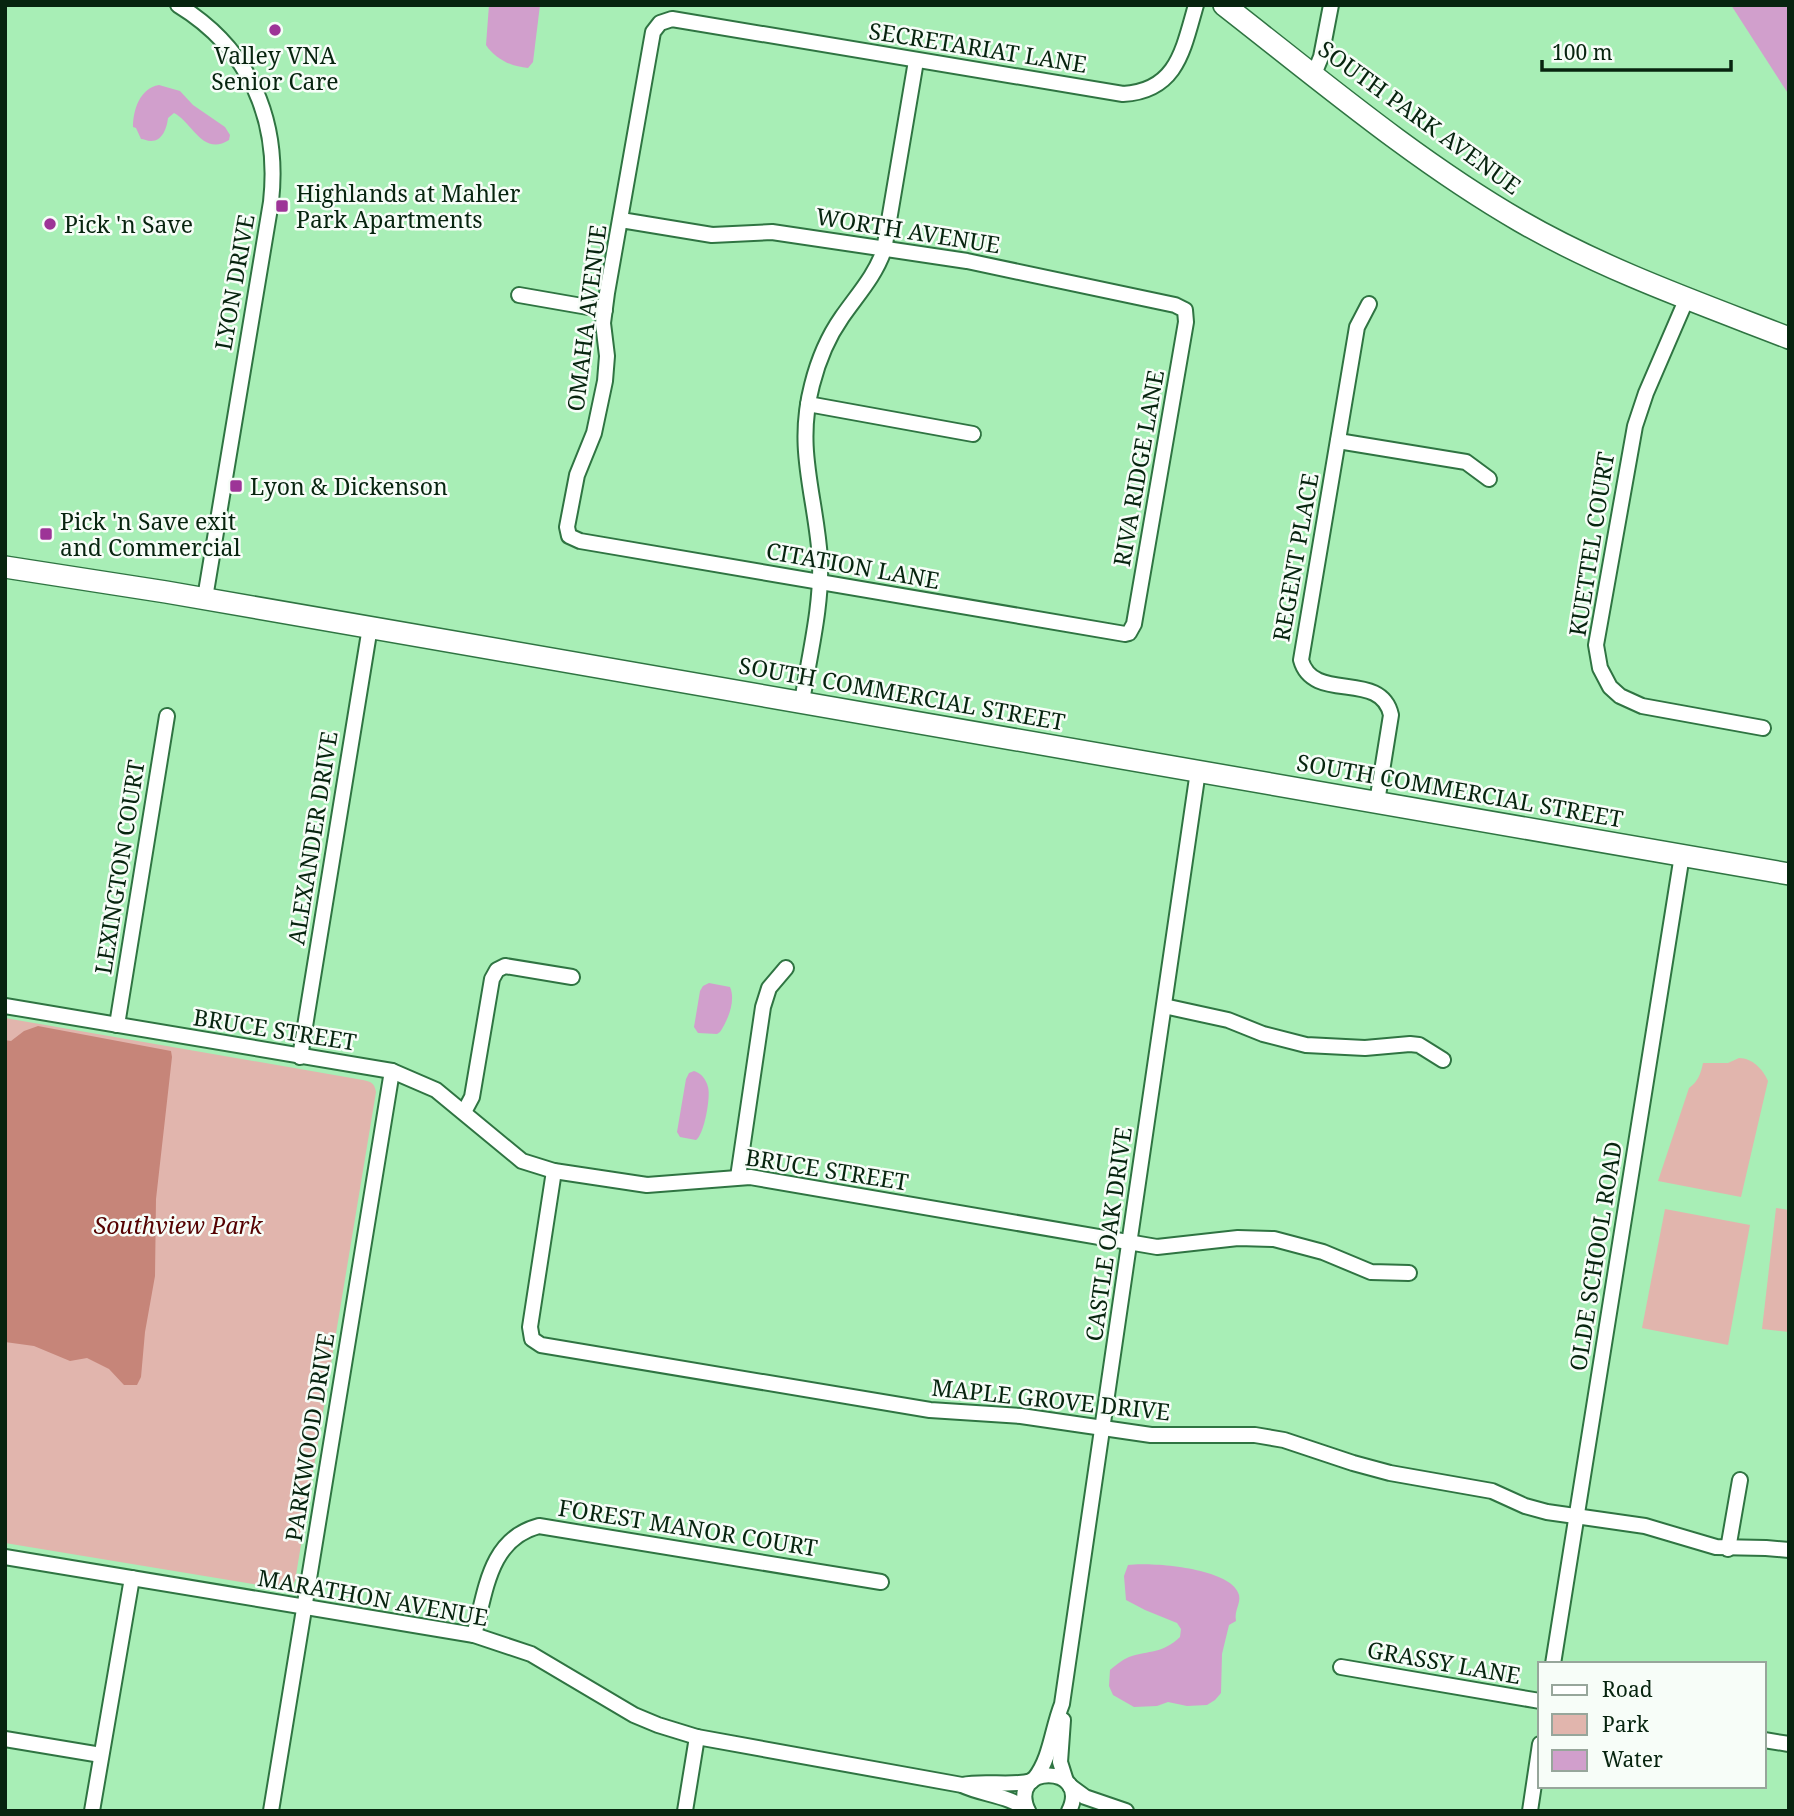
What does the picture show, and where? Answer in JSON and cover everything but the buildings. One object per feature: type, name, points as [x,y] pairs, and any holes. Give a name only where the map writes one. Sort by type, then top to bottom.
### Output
[{"type":"main road","name":"SOUTH PARK AVENUE","points":[[1224,5],[1403,144],[1520,221],[1575,250],[1789,338]]},
{"type":"main road","name":"SOUTH COMMERCIAL STREET","points":[[5,567],[205,598],[1789,874]]},
{"type":"street","name":"LYON DRIVE","points":[[178,5],[197,17],[226,44],[254,85],[268,123],[274,162],[271,202],[205,598]]},
{"type":"street","name":"SECRETARIAT LANE","points":[[660,23],[672,19],[1108,92],[1138,93],[1164,80],[1172,70],[1196,5]]},
{"type":"street","points":[[1314,74],[1321,57],[1331,5]]},
{"type":"street","name":"OMAHA AVENUE","points":[[569,536],[568,527],[577,475],[594,433],[606,381],[607,356],[603,323],[653,32],[660,23]]},
{"type":"street","points":[[802,702],[820,582],[819,545],[805,452],[808,404],[820,359],[829,340],[878,267],[884,250],[916,61]]},
{"type":"street","name":"WORTH AVENUE","points":[[621,220],[712,235],[772,232],[1001,267],[1175,305],[1185,310]]},
{"type":"street","points":[[519,295],[605,310]]},
{"type":"street","name":"KUETTEL COURT","points":[[1687,298],[1646,393],[1635,426],[1596,645],[1597,657],[1610,687],[1631,702],[1763,728]]},
{"type":"street","name":"REGENT PLACE","points":[[1369,304],[1357,327],[1301,660],[1306,673],[1315,680],[1378,693],[1389,705],[1391,715],[1377,802]]},
{"type":"street","name":"RIVA RIDGE LANE","points":[[1129,633],[1134,624],[1186,322],[1185,310]]},
{"type":"street","points":[[808,404],[973,434]]},
{"type":"street","points":[[1338,441],[1466,462],[1489,479]]},
{"type":"street","name":"CITATION LANE","points":[[569,536],[580,541],[1119,635],[1129,633]]},
{"type":"street","name":"ALEXANDER DRIVE","points":[[300,1057],[370,627]]},
{"type":"street","name":"LEXINGTON COURT","points":[[117,1025],[167,716]]},
{"type":"street","name":"CASTLE OAK DRIVE","points":[[1069,1811],[1073,1797],[1060,1762],[1062,1704],[1198,771]]},
{"type":"street","name":"OLDE SCHOOL ROAD","points":[[1553,1662],[1682,855]]},
{"type":"street","points":[[464,1112],[472,1097],[492,979],[497,970],[505,966],[572,977]]},
{"type":"street","points":[[738,1177],[764,1007],[769,988],[786,968]]},
{"type":"street","name":"BRUCE STREET","points":[[5,1006],[392,1071],[436,1090],[522,1161],[554,1171],[646,1185],[750,1177],[1130,1243],[1168,1247],[1219,1239],[1274,1239],[1323,1252],[1371,1272],[1409,1273]]},
{"type":"street","points":[[1164,1006],[1228,1020],[1263,1034],[1306,1045],[1365,1048],[1410,1044],[1419,1045],[1443,1060]]},
{"type":"street","name":"PARKWOOD DRIVE","points":[[271,1811],[392,1071]]},
{"type":"street","name":"MAPLE GROVE DRIVE","points":[[554,1171],[530,1327],[530,1334],[536,1342],[930,1410],[1021,1416],[1151,1435],[1255,1435],[1284,1440],[1391,1473],[1478,1487],[1525,1506],[1577,1517],[1645,1526],[1693,1542],[1728,1549],[1789,1550]]},
{"type":"street","points":[[1728,1549],[1740,1480]]},
{"type":"street","name":"FOREST MANOR COURT","points":[[474,1635],[491,1573],[501,1550],[517,1534],[539,1526],[881,1582]]},
{"type":"street","name":"MARATHON AVENUE","points":[[5,1557],[474,1635],[531,1654],[634,1715],[658,1725],[697,1737],[962,1784],[978,1792],[1013,1801],[1028,1811]]},
{"type":"street","points":[[92,1811],[132,1578]]},
{"type":"street","name":"GRASSY LANE","points":[[1341,1667],[1538,1701]]},
{"type":"street","name":"CASTLE OAK DRIVE","points":[[1028,1811],[1025,1796],[1047,1760],[1062,1704]]},
{"type":"street","points":[[685,1811],[697,1737]]},
{"type":"street","points":[[5,1739],[101,1755]]},
{"type":"street","points":[[1766,1740],[1789,1744]]},
{"type":"street","points":[[1530,1811],[1538,1757]]},
{"type":"street","name":"MARATHON AVENUE","points":[[962,1784],[980,1781],[1015,1784],[1052,1774],[1068,1783]]},
{"type":"street","points":[[1068,1783],[1085,1797],[1125,1811]]},
{"type":"green space","name":"Southview Park","points":[[5,1018],[363,1080],[371,1082],[374,1087],[376,1092],[295,1581],[290,1590],[5,1543]]},
{"type":"green space","points":[[1739,1058],[1756,1065],[1768,1081],[1741,1197],[1658,1181],[1689,1088],[1699,1077],[1703,1063],[1728,1063]]},
{"type":"green space","points":[[1776,1208],[1789,1210],[1789,1332],[1762,1329]]},
{"type":"green space","points":[[1665,1209],[1750,1225],[1728,1345],[1642,1328]]},
{"type":"shaded area","points":[[38,1026],[171,1051],[156,1199],[155,1276],[145,1332],[141,1377],[137,1385],[124,1385],[109,1369],[87,1358],[70,1361],[34,1346],[5,1342],[5,1040],[11,1041],[24,1031]]},
{"type":"water","points":[[489,5],[540,5],[533,62],[528,68],[504,61],[486,45]]},
{"type":"water","points":[[1731,5],[1789,5],[1789,95]]},
{"type":"water","points":[[159,85],[180,91],[193,105],[225,127],[230,135],[229,140],[220,144],[205,141],[174,113],[168,118],[159,139],[141,139],[133,127],[136,107],[147,90]]},
{"type":"water","points":[[709,983],[730,987],[732,992],[728,1016],[717,1034],[698,1033],[694,1027],[700,991]]},
{"type":"water","points":[[694,1071],[705,1079],[709,1092],[704,1124],[696,1140],[680,1137],[677,1132],[686,1079],[689,1073]]},
{"type":"water","points":[[1128,1565],[1172,1566],[1207,1573],[1222,1578],[1233,1586],[1239,1595],[1236,1621],[1229,1625],[1222,1654],[1221,1693],[1207,1705],[1187,1706],[1168,1702],[1157,1706],[1134,1707],[1113,1695],[1109,1686],[1110,1670],[1129,1657],[1156,1651],[1174,1642],[1180,1637],[1181,1629],[1177,1623],[1126,1600],[1124,1576]]},
{"type":"place","name":"Valley VNA Senior Care","points":[[275,30]]},
{"type":"place","name":"Highlands at Mahler Park Apartments","points":[[282,206]]},
{"type":"place","name":"Pick 'n Save","points":[[50,224]]},
{"type":"place","name":"Lyon & Dickenson","points":[[236,486]]},
{"type":"place","name":"Pick 'n Save exit and Commercial","points":[[46,534]]}]
